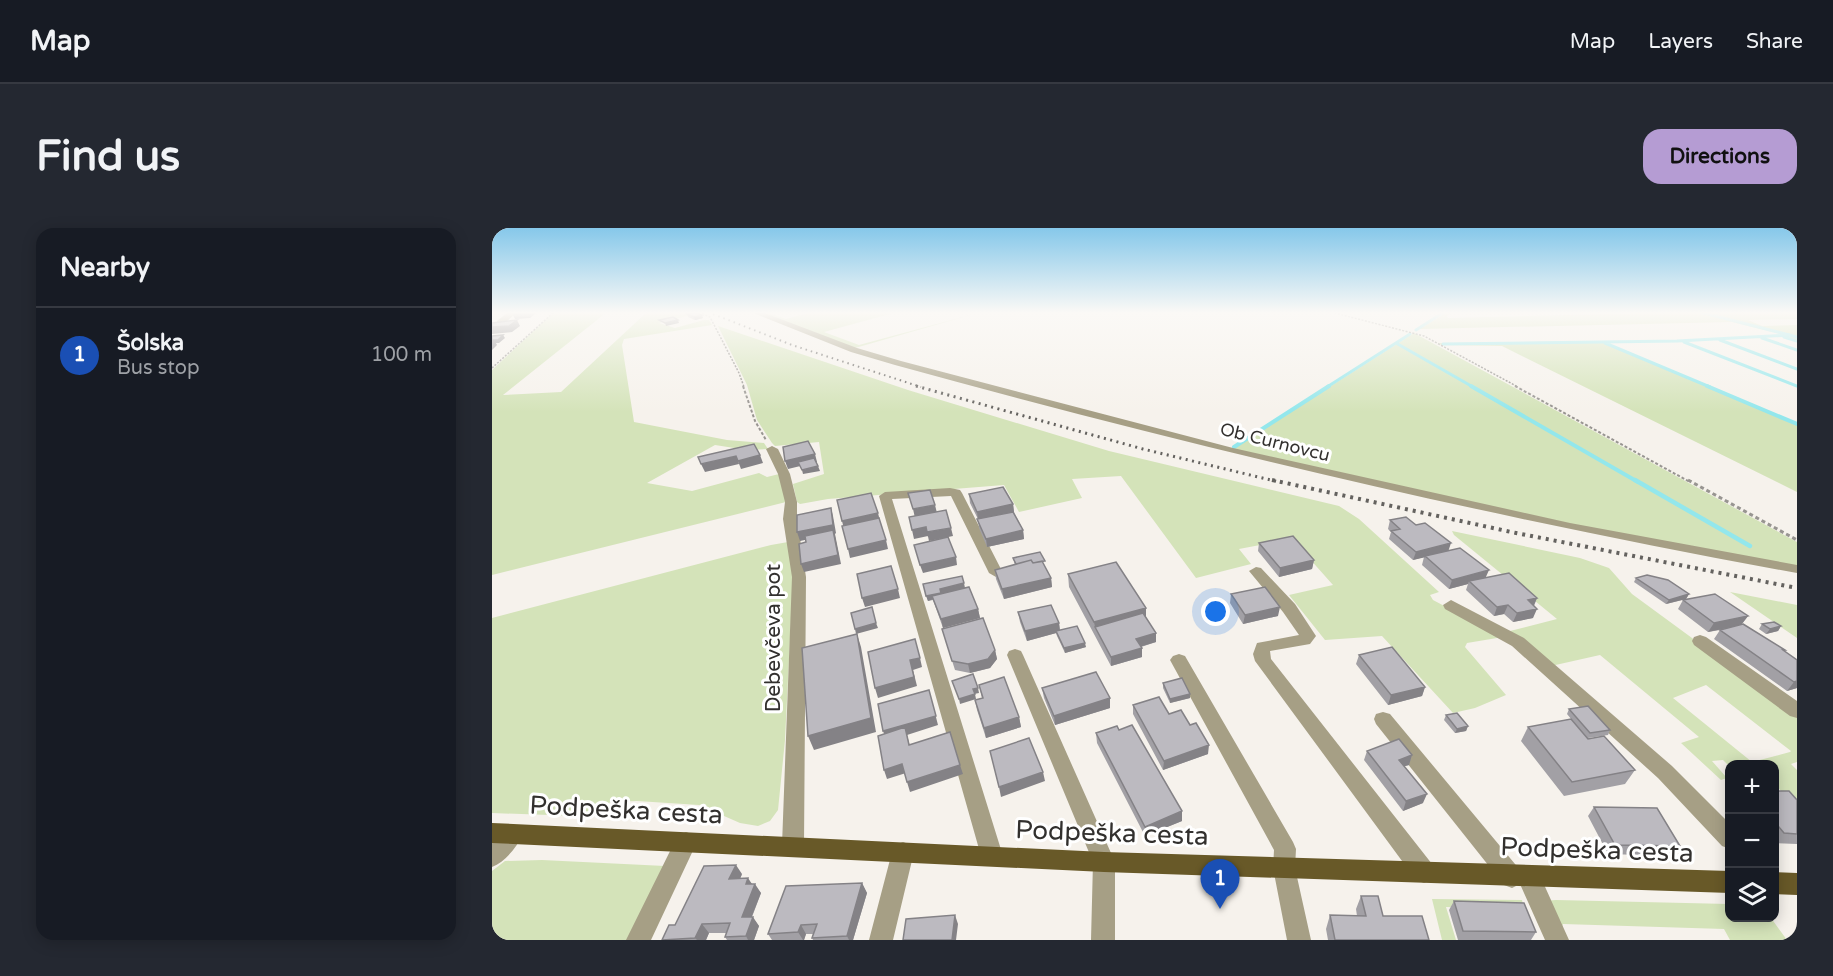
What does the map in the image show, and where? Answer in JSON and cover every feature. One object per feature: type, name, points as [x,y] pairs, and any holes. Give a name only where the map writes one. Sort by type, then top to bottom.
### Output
[{"type":"main road","name":"Podpeška cesta","points":[[502,833],[793,845],[1104,862],[1725,882]]},
{"type":"main road","points":[[1779,884],[1797,884]]},
{"type":"street","name":"Ob Curnovcu","points":[[842,345],[898,363],[1230,450],[1562,526],[1797,569]]},
{"type":"street","name":"Debevčeva pot","points":[[772,448],[784,474],[791,502],[790,519],[799,577],[793,845]]},
{"type":"street","points":[[992,856],[885,496],[956,493],[996,573]]},
{"type":"street","points":[[1256,571],[1289,608],[1308,636],[1304,640],[1263,647],[1261,654],[1264,661],[1424,872]]},
{"type":"street","points":[[1451,605],[1518,642],[1665,772],[1725,834]]},
{"type":"street","points":[[1700,641],[1797,711]]},
{"type":"street","points":[[1015,656],[1104,862],[1103,940]]},
{"type":"street","points":[[1179,660],[1285,849],[1284,868],[1299,940]]},
{"type":"street","points":[[1383,719],[1520,877],[1557,940]]},
{"type":"street","points":[[492,857],[502,833]]},
{"type":"street","points":[[638,940],[686,842]]},
{"type":"street","points":[[881,940],[903,852]]},
{"type":"path","points":[[492,368],[517,345]]},
{"type":"path","points":[[724,345],[739,373],[759,431],[772,448]]},
{"type":"path","points":[[1441,345],[1797,540]]},
{"type":"green space","points":[[518,345],[565,345],[503,395],[561,392],[611,345],[622,345],[634,422],[727,440],[764,443],[768,449],[747,450],[715,445],[647,483],[692,491],[759,473],[767,477],[779,474],[786,502],[492,575],[492,370]]},
{"type":"green space","points":[[727,345],[775,345],[908,390],[1109,451],[1339,506],[1359,519],[1439,592],[1430,595],[1433,600],[1503,637],[1467,643],[1465,647],[1506,695],[1475,708],[1453,713],[1382,636],[1325,640],[1289,595],[1333,585],[1292,539],[1239,549],[1251,564],[1196,578],[1121,476],[1072,479],[1082,498],[1019,512],[1004,485],[828,499],[800,504],[797,502],[793,484],[824,474],[819,442],[775,446],[757,420],[747,385]]},
{"type":"green space","points":[[848,345],[865,345],[855,348]]},
{"type":"green space","points":[[1395,345],[1436,345],[1797,542],[1797,566],[1648,541],[1232,449]]},
{"type":"green space","points":[[1455,345],[1611,345],[1797,423],[1797,492],[1502,346]]},
{"type":"green space","points":[[1452,531],[1580,558],[1609,568],[1632,594],[1797,715],[1797,762],[1791,764],[1797,770],[1797,809],[1779,789],[1779,760],[1760,760],[1791,751],[1706,685],[1673,698],[1750,760],[1712,761],[1725,776],[1725,779],[1721,780],[1681,743],[1699,737],[1600,655],[1551,666],[1510,631],[1557,619]]},
{"type":"green space","points":[[788,542],[793,578],[785,740],[778,810],[770,821],[758,826],[740,823],[699,805],[637,801],[611,802],[576,816],[492,813],[492,618]]},
{"type":"green space","points":[[1730,592],[1797,605],[1797,638]]},
{"type":"green space","points":[[542,860],[665,866],[632,940],[492,940],[492,871],[505,861]]},
{"type":"green space","points":[[1432,899],[1522,900],[1524,909],[1446,907],[1456,940],[1442,940]]},
{"type":"green space","points":[[1543,901],[1725,904],[1725,922],[1774,922],[1787,940],[1730,940],[1724,929],[1563,924],[1560,933]]},
{"type":"building","points":[[808,441],[815,454],[785,461],[783,447]]},
{"type":"building","points":[[754,444],[760,455],[738,461],[736,456],[701,464],[698,457]]},
{"type":"building","points":[[814,458],[818,466],[802,470],[798,462]]},
{"type":"building","points":[[1003,487],[1013,504],[977,512],[969,494]]},
{"type":"building","points":[[930,490],[935,505],[913,509],[908,493]]},
{"type":"building","points":[[871,493],[878,513],[842,521],[837,500]]},
{"type":"building","points":[[831,508],[833,525],[797,532],[797,515]]},
{"type":"building","points":[[946,510],[951,528],[927,532],[926,527],[912,530],[909,517]]},
{"type":"building","points":[[1013,512],[1023,530],[986,539],[977,519]]},
{"type":"building","points":[[1406,517],[1416,525],[1425,523],[1451,543],[1416,552],[1391,531],[1400,529],[1390,520]]},
{"type":"building","points":[[879,518],[886,540],[848,549],[842,526]]},
{"type":"building","points":[[833,530],[838,555],[801,564],[799,544],[806,542],[805,536]]},
{"type":"building","points":[[1293,536],[1314,560],[1280,568],[1259,543]]},
{"type":"building","points":[[948,537],[956,557],[920,565],[914,545]]},
{"type":"building","points":[[1460,548],[1489,570],[1452,580],[1425,556]]},
{"type":"building","points":[[1040,552],[1045,561],[1033,563],[1031,560],[1016,564],[1013,558]]},
{"type":"building","points":[[1031,560],[1033,563],[1042,561],[1051,578],[1002,589],[995,570]]},
{"type":"building","points":[[1116,562],[1146,608],[1094,622],[1068,574]]},
{"type":"building","points":[[891,566],[898,589],[862,598],[857,574]]},
{"type":"building","points":[[1509,573],[1537,598],[1528,600],[1537,609],[1517,613],[1508,605],[1497,607],[1469,581]]},
{"type":"building","points":[[1647,575],[1668,580],[1689,594],[1669,600],[1636,578]]},
{"type":"building","points":[[962,576],[964,583],[940,589],[941,593],[926,596],[923,584]]},
{"type":"building","points":[[969,587],[978,609],[941,619],[932,596]]},
{"type":"building","points":[[1265,587],[1280,607],[1245,615],[1231,594]]},
{"type":"building","points":[[1715,594],[1748,616],[1714,623],[1683,600]]},
{"type":"building","points":[[1051,605],[1059,623],[1025,631],[1018,612]]},
{"type":"building","points":[[872,607],[876,623],[855,629],[851,613]]},
{"type":"building","points":[[1143,613],[1156,633],[1136,639],[1142,648],[1111,657],[1095,627]]},
{"type":"building","points":[[983,618],[995,650],[988,659],[968,664],[952,661],[942,629]]},
{"type":"building","points":[[1774,622],[1781,626],[1770,629],[1762,624]]},
{"type":"building","points":[[1743,624],[1797,660],[1797,681],[1794,682],[1720,630]]},
{"type":"building","points":[[1077,626],[1085,643],[1064,648],[1056,631]]},
{"type":"building","points":[[857,634],[871,718],[808,736],[802,648]]},
{"type":"building","points":[[915,639],[920,658],[910,660],[914,677],[875,688],[868,652]]},
{"type":"building","points":[[1392,647],[1425,687],[1391,695],[1359,655]]},
{"type":"building","points":[[1096,672],[1110,698],[1054,716],[1042,688]]},
{"type":"building","points":[[973,674],[978,688],[973,689],[975,694],[959,699],[952,681]]},
{"type":"building","points":[[1004,677],[1019,717],[984,728],[975,700],[983,698],[979,685]]},
{"type":"building","points":[[1182,678],[1190,694],[1170,699],[1163,683]]},
{"type":"building","points":[[929,690],[936,716],[883,731],[878,704]]},
{"type":"building","points":[[1159,697],[1169,714],[1181,710],[1190,725],[1196,723],[1209,745],[1164,761],[1133,705]]},
{"type":"building","points":[[1588,706],[1610,730],[1590,733],[1569,709]]},
{"type":"building","points":[[1457,713],[1468,726],[1457,729],[1446,715]]},
{"type":"building","points":[[1571,719],[1588,739],[1604,736],[1635,770],[1572,782],[1528,727]]},
{"type":"building","points":[[1132,725],[1182,811],[1145,827],[1096,733],[1117,726],[1119,730]]},
{"type":"building","points":[[905,727],[909,745],[950,732],[960,765],[907,782],[902,764],[884,770],[878,736]]},
{"type":"building","points":[[1029,738],[1043,772],[999,787],[990,751]]},
{"type":"building","points":[[1399,739],[1412,755],[1399,760],[1427,794],[1406,801],[1367,751]]},
{"type":"building","points":[[1779,791],[1789,791],[1797,800],[1797,834],[1784,833],[1779,827]]},
{"type":"building","points":[[1594,807],[1657,808],[1680,846],[1615,845]]},
{"type":"building","points":[[736,865],[729,879],[748,878],[746,884],[755,884],[742,917],[753,917],[746,936],[725,937],[730,923],[702,924],[695,938],[662,940],[669,925],[675,925],[704,866]]},
{"type":"building","points":[[862,883],[847,936],[812,938],[817,924],[801,925],[798,932],[768,934],[786,886]]},
{"type":"building","points":[[1361,896],[1378,896],[1383,916],[1422,916],[1429,940],[1335,940],[1330,915],[1366,916]]},
{"type":"building","points":[[1454,901],[1524,903],[1536,932],[1463,931]]},
{"type":"building","points":[[955,915],[952,940],[903,940],[906,919]]},
{"type":"waterway","points":[[1327,387],[1392,345]]},
{"type":"waterway","points":[[1400,345],[1473,387]]},
{"type":"waterway","points":[[1610,345],[1710,387]]},
{"type":"waterway","points":[[1692,345],[1797,386]]},
{"type":"waterway","points":[[1734,345],[1797,369]]},
{"type":"waterway","points":[[1783,345],[1797,350]]},
{"type":"waterway","points":[[1234,447],[1329,386]]},
{"type":"waterway","points":[[1471,386],[1638,482]]},
{"type":"waterway","points":[[1707,386],[1797,424]]},
{"type":"waterway","points":[[1635,480],[1750,546]]},
{"type":"railway","points":[[793,345],[921,387]]},
{"type":"railway","points":[[916,386],[1143,449],[1279,482]]},
{"type":"railway","points":[[1272,480],[1516,533],[1797,588]]},
{"type":"place","name":"Šolska","points":[[1220,909]]}]
